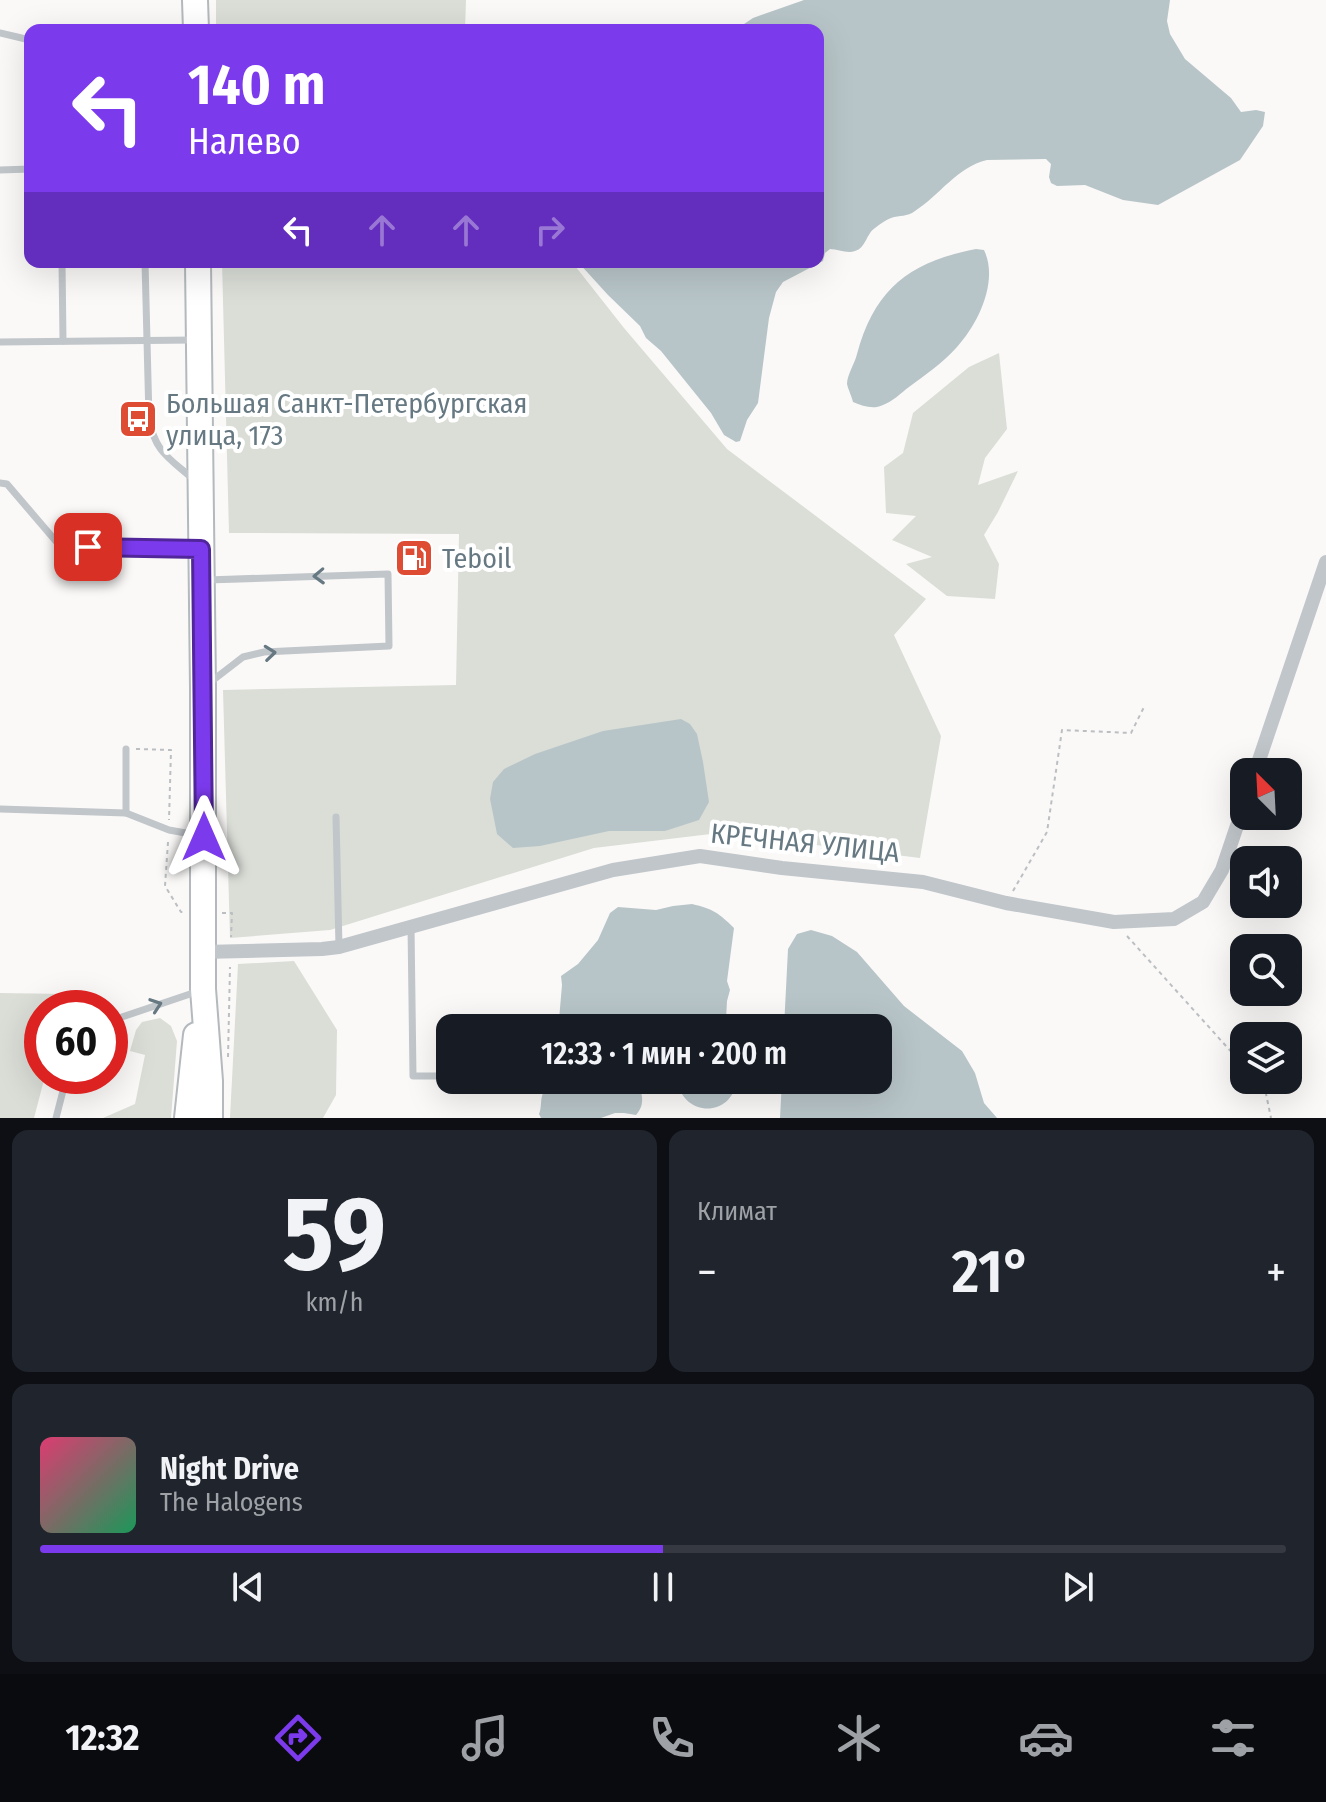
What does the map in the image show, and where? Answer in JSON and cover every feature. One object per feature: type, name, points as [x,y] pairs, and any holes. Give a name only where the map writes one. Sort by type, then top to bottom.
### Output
[{"type":"main road","points":[[195,0],[196,24]]},
{"type":"main road","points":[[198,268],[203,989],[210,1118]]},
{"type":"main road","points":[[187,1118],[203,989]]},
{"type":"street","points":[[1260,758],[1326,562]]},
{"type":"street","name":"КРЕЧНАЯ УЛИЦА","points":[[203,952],[339,947],[613,870],[700,856],[782,868],[923,882],[1006,903],[1114,922],[1174,919],[1203,902],[1222,870],[1236,830]]},
{"type":"lane","points":[[0,33],[24,39]]},
{"type":"lane","points":[[0,170],[24,169]]},
{"type":"lane","points":[[62,268],[63,341]]},
{"type":"lane","points":[[145,268],[151,434],[159,450],[201,486]]},
{"type":"lane","points":[[0,342],[199,340]]},
{"type":"lane","points":[[0,483],[7,484],[60,546],[201,549]]},
{"type":"lane","points":[[202,580],[388,574],[389,646],[264,652],[243,657],[203,688]]},
{"type":"lane","points":[[126,749],[126,813]]},
{"type":"lane","points":[[0,809],[126,813],[169,830],[204,837]]},
{"type":"lane","points":[[336,817],[339,947]]},
{"type":"lane","points":[[411,926],[413,1076],[436,1076]]},
{"type":"lane","points":[[128,1015],[203,989]]},
{"type":"lane","points":[[56,1118],[62,1094]]},
{"type":"path","points":[[1006,903],[1047,832],[1062,730],[1131,733],[1145,705]]},
{"type":"path","points":[[126,749],[171,750],[165,886],[181,912]]},
{"type":"path","points":[[228,1058],[232,913]]},
{"type":"path","points":[[1114,922],[1230,1050]]},
{"type":"path","points":[[1266,1094],[1271,1118]]},
{"type":"shaded area","points":[[216,0],[466,0],[465,24],[216,24]]},
{"type":"shaded area","points":[[804,0],[1170,0],[1167,21],[1170,34],[1185,59],[1231,98],[1241,112],[1265,112],[1263,126],[1240,160],[1158,205],[1123,200],[1085,185],[1057,186],[1051,183],[1051,164],[1046,159],[987,160],[958,175],[912,213],[881,224],[859,249],[849,252],[830,249],[824,257],[824,24],[744,24]]},
{"type":"shaded area","points":[[976,249],[984,250],[988,262],[988,288],[979,314],[965,338],[940,364],[890,402],[872,407],[853,402],[848,377],[865,331],[885,295],[914,271],[932,262]]},
{"type":"shaded area","points":[[222,268],[577,268],[727,449],[926,599],[894,635],[941,736],[920,858],[719,833],[594,848],[330,930],[230,938],[223,690],[456,685],[459,534],[229,533]]},
{"type":"shaded area","points":[[583,268],[810,268],[783,282],[776,292],[769,318],[758,403],[747,420],[740,441],[736,442],[724,435],[711,413],[661,351]]},
{"type":"shaded area","points":[[999,353],[1007,429],[985,458],[978,485],[1018,471],[984,535],[999,564],[995,599],[947,596],[906,564],[932,557],[892,540],[916,516],[886,513],[884,467],[903,453],[913,413],[969,367]]},
{"type":"shaded area","points":[[681,719],[690,724],[697,734],[703,762],[709,802],[699,820],[665,831],[609,831],[540,846],[513,848],[497,834],[490,799],[493,782],[504,769],[535,754],[603,731]]},
{"type":"shaded area","points":[[692,904],[705,908],[734,928],[726,1014],[560,1014],[561,976],[578,964],[598,940],[610,913],[618,907],[656,910]]},
{"type":"shaded area","points":[[811,930],[832,936],[857,952],[904,1006],[962,1051],[975,1073],[984,1103],[997,1118],[780,1118],[781,1094],[892,1094],[892,1014],[785,1014],[788,949],[797,934]]},
{"type":"shaded area","points":[[294,961],[337,1030],[336,1095],[323,1118],[230,1118],[238,964]]},
{"type":"shaded area","points":[[0,993],[24,993],[24,1094],[40,1094],[34,1118],[0,1118]]},
{"type":"shaded area","points":[[160,1018],[171,1026],[177,1041],[171,1118],[103,1118],[135,1104],[145,1055],[130,1051],[136,1030],[142,1022]]},
{"type":"shaded area","points":[[642,1094],[642,1103],[636,1115],[615,1113],[601,1118],[541,1118],[542,1096]]},
{"type":"shaded area","points":[[683,1094],[731,1094],[717,1107],[697,1107]]},
{"type":"place","name":"Большая Санкт-Петербургская улица, 173","points":[[138,419]]},
{"type":"place","name":"Teboil","points":[[414,558]]},
{"type":"route","points":[[88,547],[201,549],[204,837]]}]
